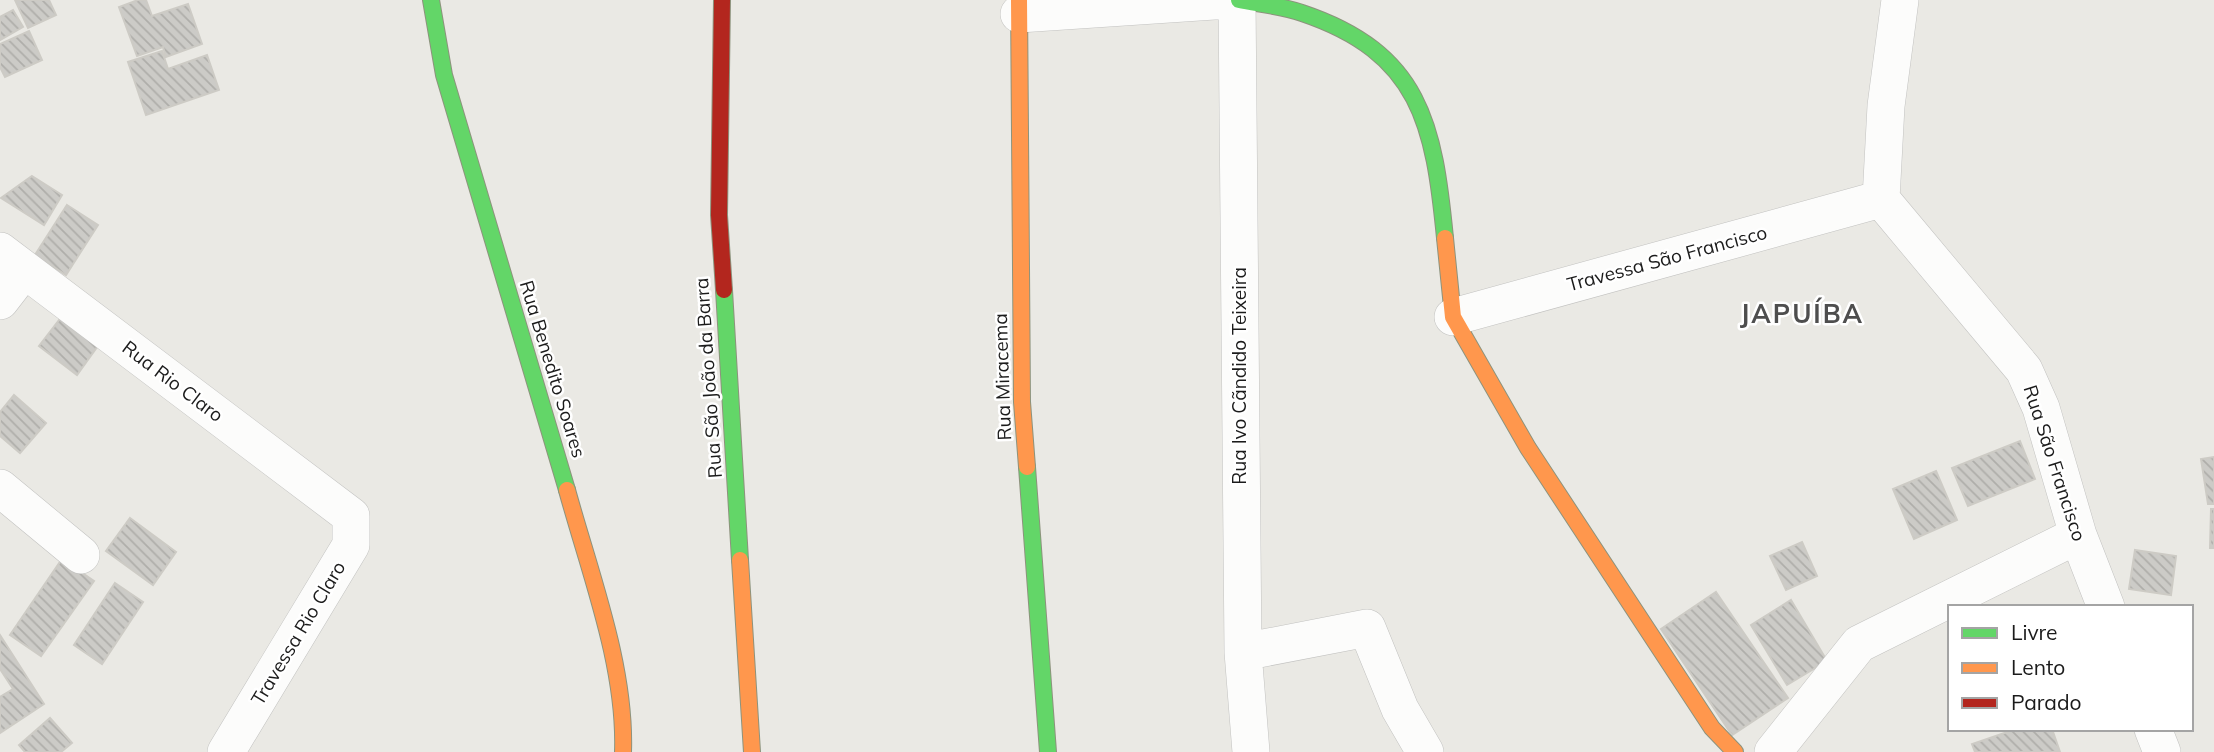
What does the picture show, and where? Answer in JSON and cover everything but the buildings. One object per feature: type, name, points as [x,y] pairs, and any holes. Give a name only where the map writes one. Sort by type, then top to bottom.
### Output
[{"type":"street","name":"Rua São João da Barra","points":[[722,0],[719,215],[752,752]]},
{"type":"street","points":[[1019,7],[1229,0]]},
{"type":"street","points":[[1238,0],[1302,13],[1326,24],[1373,47],[1406,80],[1431,138],[1441,193],[1453,317],[1528,448],[1712,728],[1735,752]]},
{"type":"street","name":"Rua Ivo Cãndido Teixeira","points":[[1238,0],[1243,652],[1251,752]]},
{"type":"street","points":[[1881,200],[1886,106],[1900,0]]},
{"type":"street","name":"Rua Benedito Soares","points":[[427,1],[444,75],[564,476],[619,682],[624,721],[622,752]]},
{"type":"street","name":"Rua Miracema","points":[[1019,7],[1022,402],[1048,752]]},
{"type":"street","name":"Travessa São Francisco","points":[[1453,317],[1881,200]]},
{"type":"street","name":"Rua São Francisco","points":[[1881,200],[2024,370],[2041,408],[2078,535],[2105,605]]},
{"type":"street","points":[[0,301],[12,260]]},
{"type":"street","name":"Rua Rio Claro","points":[[12,260],[347,511]]},
{"type":"street","points":[[0,488],[82,555]]},
{"type":"street","name":"Travessa Rio Claro","points":[[226,752],[351,545],[353,523],[347,511]]},
{"type":"street","points":[[1773,752],[1860,644],[2078,535]]},
{"type":"street","points":[[1243,652],[1367,628],[1400,709],[1425,752]]},
{"type":"street","points":[[2154,731],[2161,752]]},
{"type":"traffic: fast","points":[[431,0],[444,75],[567,490]]},
{"type":"traffic: fast","points":[[1239,0],[1302,13],[1342,30],[1373,49],[1397,72],[1414,98],[1426,128],[1435,161],[1445,238]]},
{"type":"traffic: fast","points":[[724,290],[740,560]]},
{"type":"traffic: fast","points":[[1027,467],[1048,752]]},
{"type":"traffic: slow","points":[[1019,0],[1022,402],[1027,467]]},
{"type":"traffic: slow","points":[[1445,238],[1453,317],[1528,448],[1712,728],[1735,752]]},
{"type":"traffic: slow","points":[[567,490],[613,653],[619,687],[623,752]]},
{"type":"traffic: slow","points":[[740,560],[752,752]]},
{"type":"traffic: jam","points":[[722,0],[719,215],[724,290]]},
{"type":"district","name":"JAPUÍBA","points":[[1802,314]]}]
